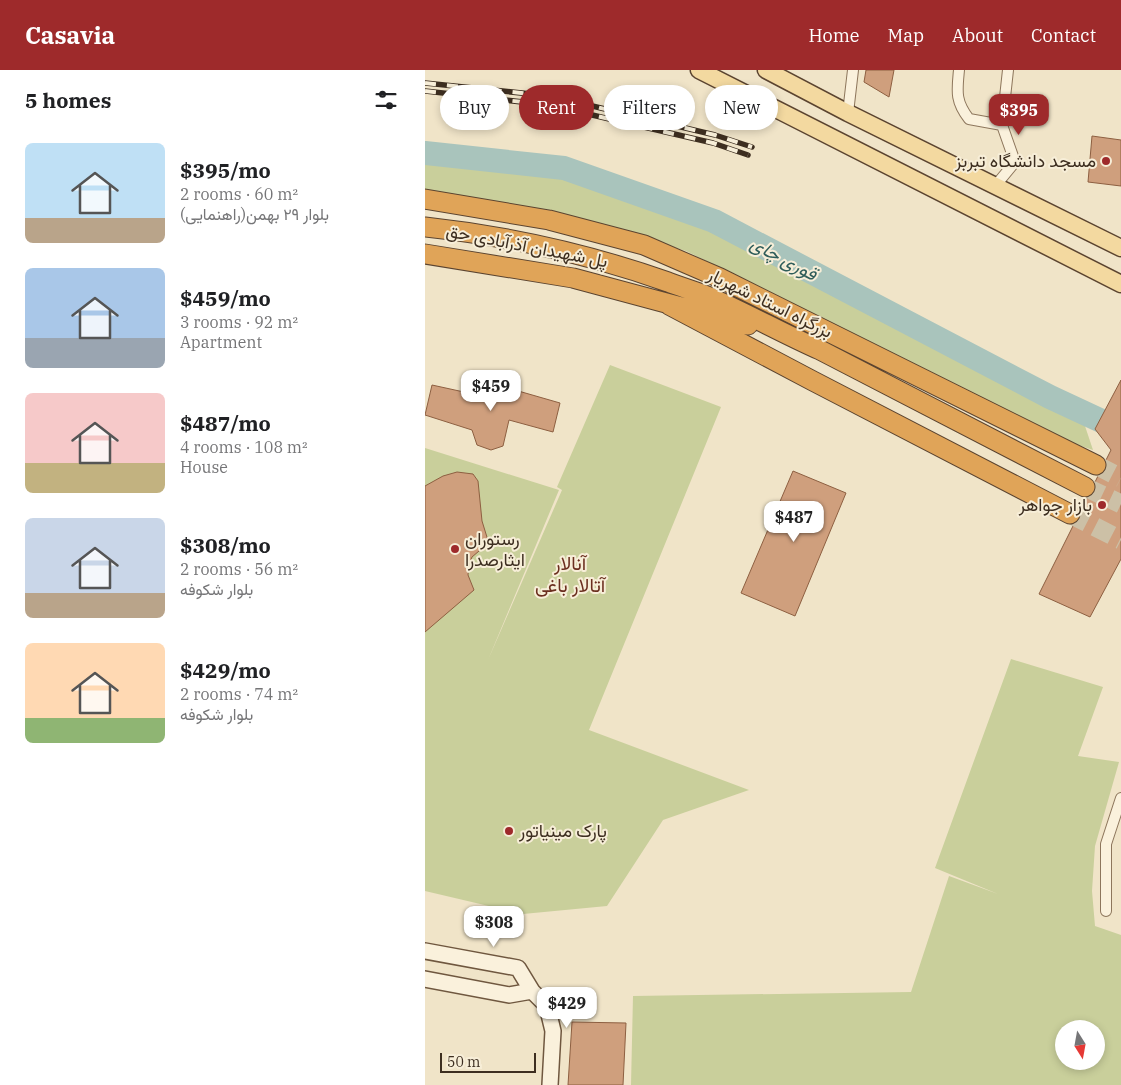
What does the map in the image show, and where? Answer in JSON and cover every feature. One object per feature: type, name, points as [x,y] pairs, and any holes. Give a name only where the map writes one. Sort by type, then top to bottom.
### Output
[{"type":"highway","name":"بزرگراه استاد شهریار","points":[[425,199],[549,220],[644,245],[720,278],[1096,465]]},
{"type":"highway","name":"پل شهیدان آذرآبادی حق","points":[[425,227],[496,236],[583,255],[635,270],[713,298]]},
{"type":"highway","points":[[425,254],[573,278],[669,305],[782,333]]},
{"type":"highway","name":"بزرگراه استاد شهریار","points":[[713,298],[820,350],[1085,487]]},
{"type":"highway","points":[[669,305],[1070,514]]},
{"type":"main road","points":[[699,70],[1121,284]]},
{"type":"main road","points":[[776,72],[848,113],[1121,248]]},
{"type":"main road","points":[[425,951],[518,968],[532,991],[547,1006],[553,1031],[550,1085]]},
{"type":"main road","points":[[425,979],[509,995],[532,991]]},
{"type":"street","points":[[848,113],[853,70]]},
{"type":"street","points":[[959,70],[957,88],[960,107],[969,119],[1003,125]]},
{"type":"street","points":[[996,185],[1015,162],[1003,125],[1008,70]]},
{"type":"street","points":[[1107,912],[1106,844],[1121,798]]},
{"type":"green space","points":[[425,160],[573,177],[708,224],[1083,420],[1093,450],[1063,440],[686,251],[565,214],[425,191]]},
{"type":"green space","points":[[610,365],[721,407],[589,730],[749,790],[663,820],[607,906],[523,914],[425,891],[425,448],[559,490],[488,660],[562,490],[557,487]]},
{"type":"green space","points":[[1011,659],[1103,687],[1078,756],[1119,762],[1095,846],[1092,891],[1095,926],[1121,935],[1121,1085],[631,1085],[633,996],[911,992],[949,876],[998,894],[935,868]]},
{"type":"building","points":[[866,70],[894,70],[889,97],[864,82]]},
{"type":"building","name":"مسجد دانشگاه تبربز","points":[[1092,136],[1121,140],[1121,186],[1088,182]]},
{"type":"building","name":"بازار جواهر","points":[[1121,380],[1121,559],[1090,617],[1039,594],[1074,524],[1080,519],[1081,511],[1087,498],[1095,492],[1095,482],[1098,476],[1106,470],[1106,460],[1111,450],[1095,429]]},
{"type":"building","points":[[494,384],[560,403],[553,432],[509,420],[503,446],[491,450],[477,445],[472,430],[425,415],[432,385],[473,394]]},
{"type":"building","points":[[793,471],[846,493],[795,616],[741,593]]},
{"type":"building","name":"رستوران ایثارصدرا","points":[[457,472],[473,474],[478,481],[482,521],[490,547],[479,551],[472,557],[469,564],[468,575],[474,590],[425,632],[425,486],[443,476]]},
{"type":"building","points":[[572,1022],[626,1023],[623,1085],[568,1085]]},
{"type":"waterway","name":"قوری چای","points":[[425,153],[564,168],[714,221],[1050,397],[1121,430]]},
{"type":"tunnel","points":[[1096,465],[1121,478]]},
{"type":"tunnel","points":[[1085,487],[1121,504]]},
{"type":"tunnel","points":[[1070,514],[1121,540]]},
{"type":"railway","points":[[425,83],[550,96],[715,135],[752,147]]},
{"type":"railway","points":[[425,91],[549,105],[713,143],[748,155]]},
{"type":"place","name":"مسجد دانشگاه تبربز","points":[[1106,161]]},
{"type":"place","name":"بازار جواهر","points":[[1102,505]]},
{"type":"place","name":"رستوران ایثارصدرا","points":[[455,549]]},
{"type":"place","name":"پارک مینیاتور","points":[[509,831]]},
{"type":"district","name":"آنالار آتالار باغی","points":[[570,574]]}]
